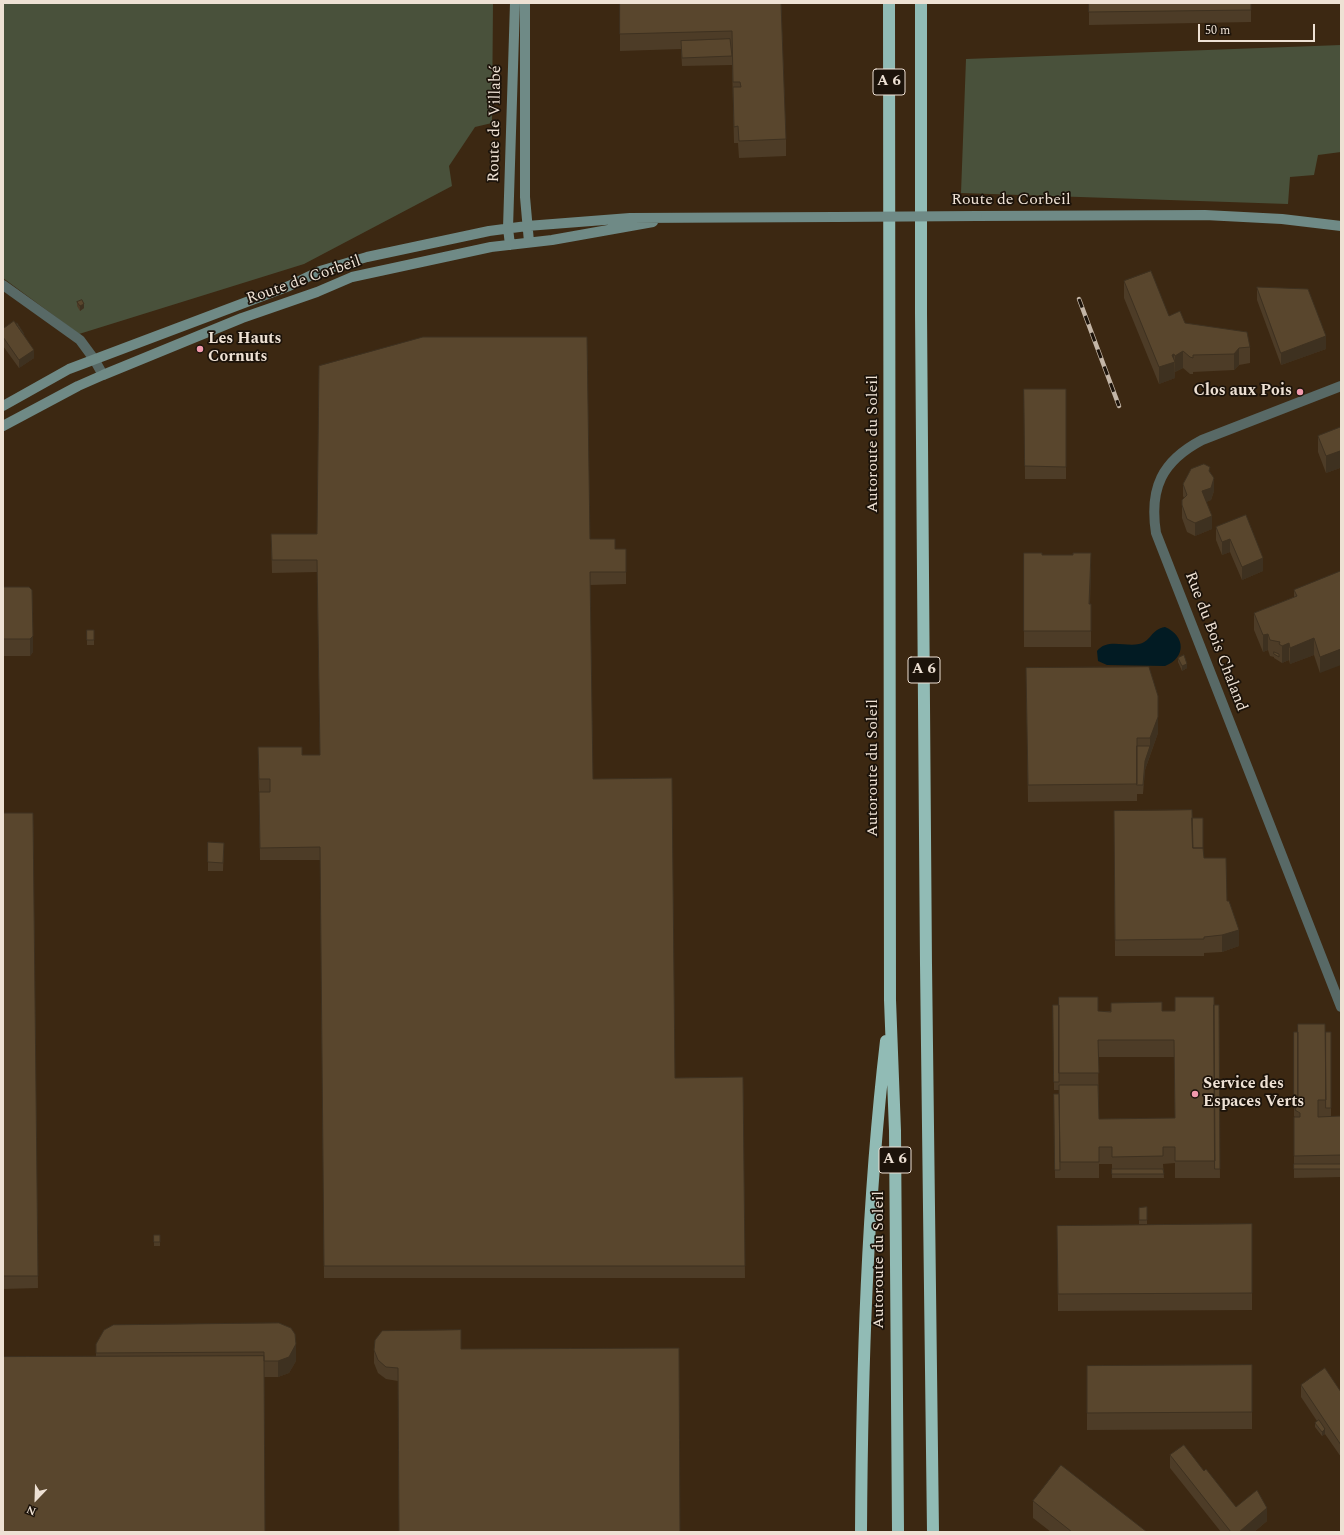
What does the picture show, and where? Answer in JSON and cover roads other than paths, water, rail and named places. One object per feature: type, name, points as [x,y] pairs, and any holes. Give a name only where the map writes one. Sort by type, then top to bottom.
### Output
[{"type":"highway","name":"Autoroute du Soleil","points":[[889,3],[890,1000],[895,1131],[898,1532]]},
{"type":"highway","name":"A 6","points":[[921,3],[926,948],[933,1532]]},
{"type":"highway","points":[[862,1532],[862,1458],[866,1314],[875,1133],[890,1000]]},
{"type":"street","name":"Route de Villabé","points":[[510,245],[508,228],[515,3]]},
{"type":"street","name":"Route de Villabé","points":[[525,3],[525,197],[529,242]]},
{"type":"street","name":"Route de Corbeil","points":[[3,406],[69,369],[289,286],[320,271],[367,257],[508,228],[630,218],[1205,215],[1282,219],[1341,226]]},
{"type":"street","name":"Route de Corbeil","points":[[3,426],[78,386],[103,375],[242,318],[317,292],[352,277],[491,247],[681,218]]},
{"type":"street","points":[[3,285],[80,340],[94,359],[103,375]]},
{"type":"street","name":"Rue du Bois Chaland","points":[[1341,386],[1202,440],[1184,449],[1172,461],[1163,475],[1156,490],[1153,513],[1158,539],[1341,1007]]},
{"type":"water","points":[[1165,627],[1177,636],[1181,647],[1177,658],[1165,666],[1107,665],[1098,661],[1097,651],[1101,647],[1111,644],[1134,645],[1143,643],[1157,630]]},
{"type":"railway","points":[[1079,299],[1119,406]]},
{"type":"place","name":"Les Hauts Cornuts","points":[[200,349]]},
{"type":"place","name":"Clos aux Pois","points":[[1300,392]]},
{"type":"place","name":"Service des Espaces Verts","points":[[1195,1094]]}]
